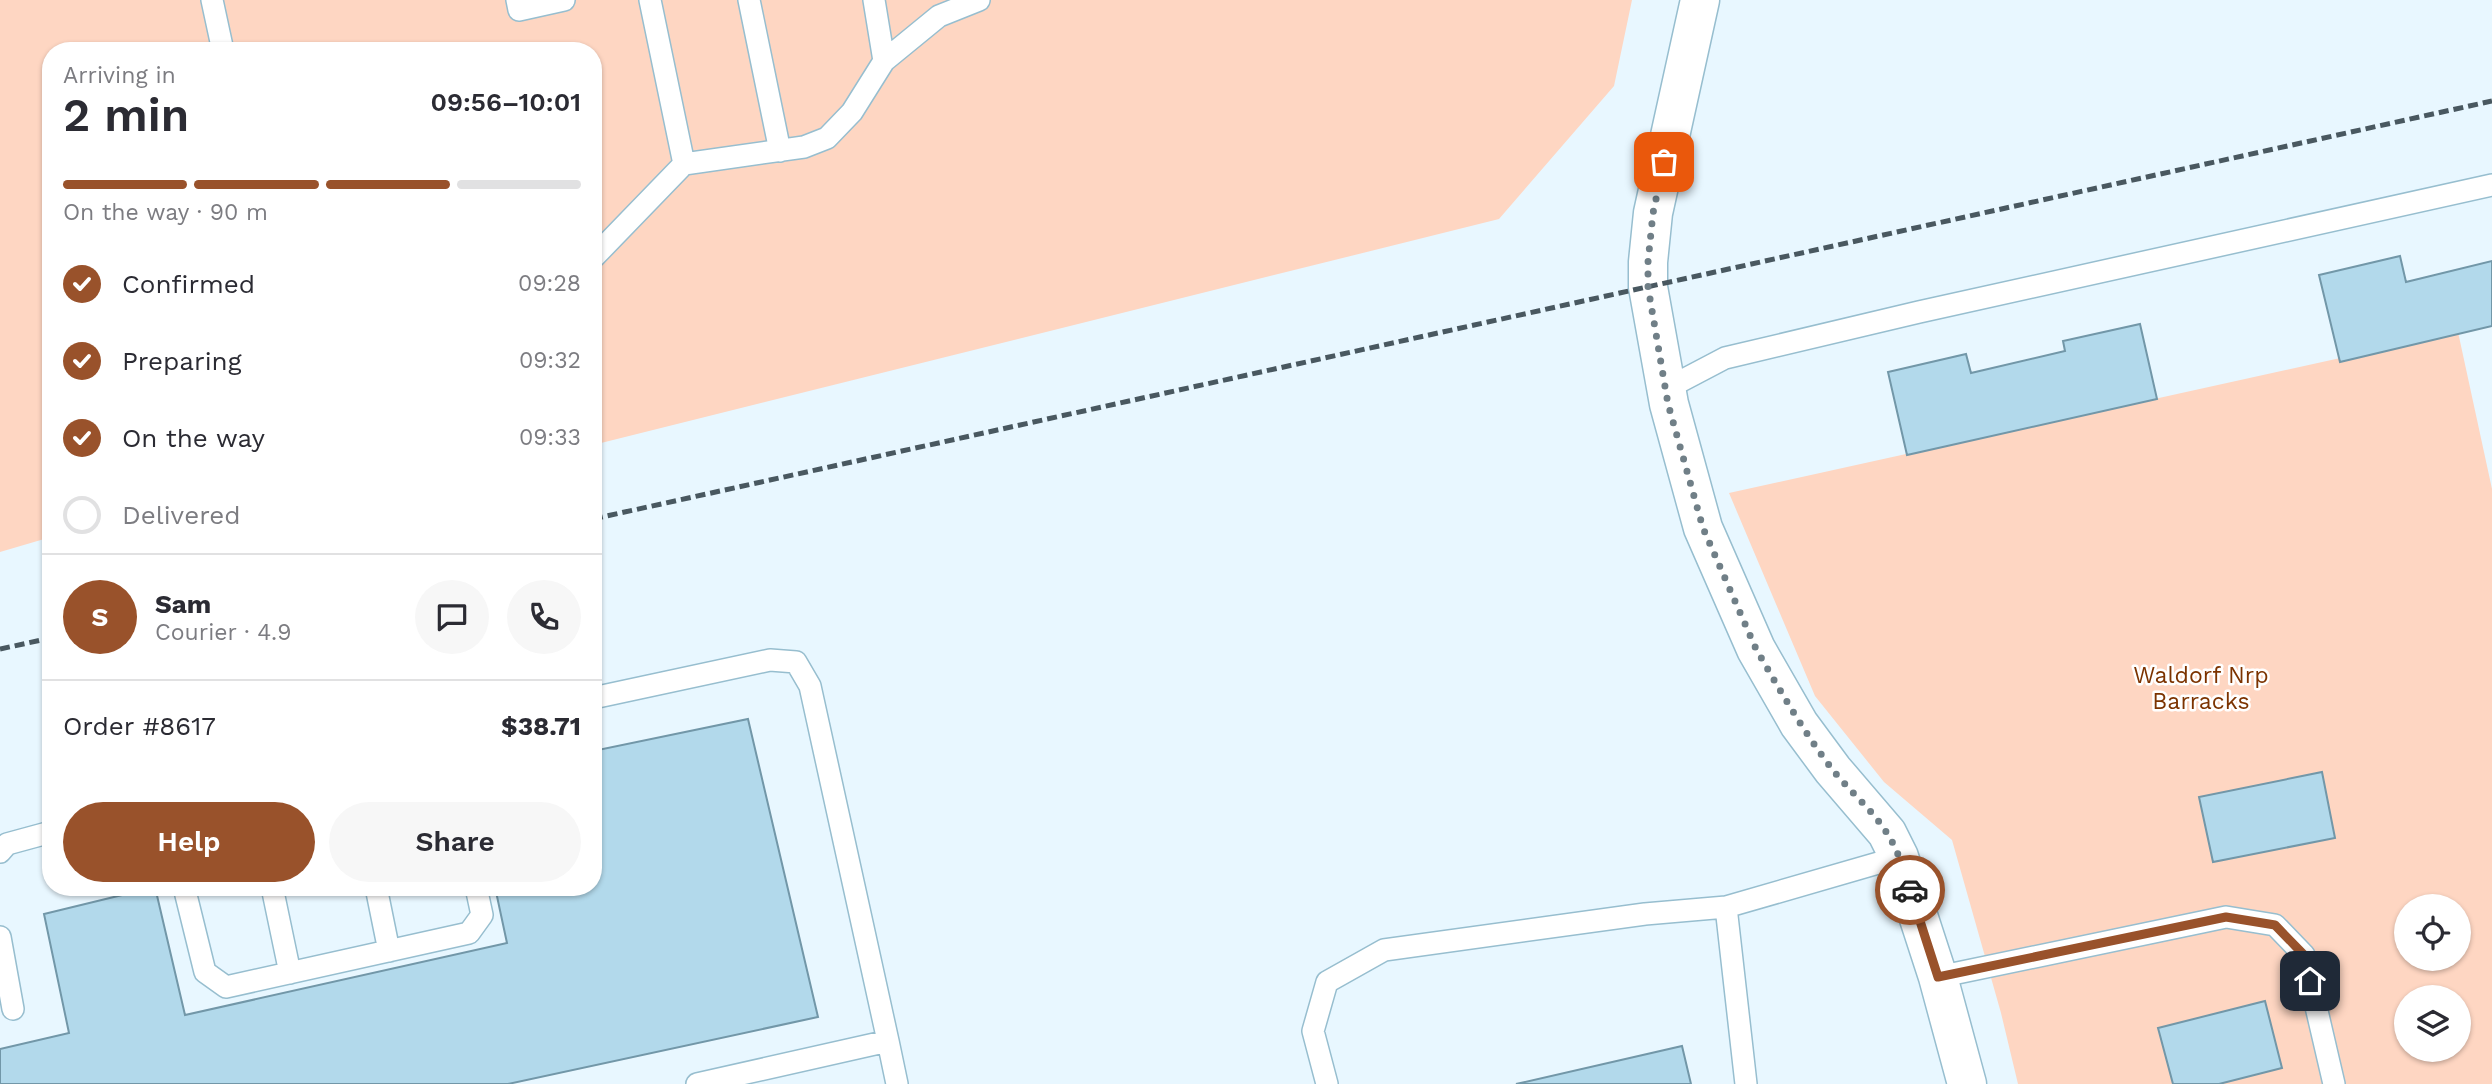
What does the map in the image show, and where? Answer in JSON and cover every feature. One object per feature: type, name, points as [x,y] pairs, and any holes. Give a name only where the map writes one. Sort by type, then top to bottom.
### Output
[{"type":"street","points":[[1700,0],[1653,213],[1648,262],[1648,287],[1668,404],[1703,528],[1756,649],[1799,724],[1833,770],[1888,833],[1899,857],[1938,977],[1967,1084]]},
{"type":"lane","points":[[212,0],[221,42]]},
{"type":"lane","points":[[517,0],[519,10],[564,0]]},
{"type":"lane","points":[[650,0],[684,164]]},
{"type":"lane","points":[[749,0],[780,151]]},
{"type":"lane","points":[[874,0],[884,61]]},
{"type":"lane","points":[[602,249],[684,164],[804,147],[827,138],[852,112],[884,61],[939,16],[979,0]]},
{"type":"lane","points":[[1666,388],[1725,358],[1933,309],[2492,186]]},
{"type":"lane","points":[[602,696],[770,660],[796,662],[810,685],[897,1084]]},
{"type":"lane","points":[[0,852],[7,844],[42,834]]},
{"type":"lane","points":[[1327,1084],[1312,1031],[1327,982],[1384,950],[1645,914],[1726,907],[1899,857]]},
{"type":"lane","points":[[186,896],[205,972],[226,987],[469,933],[482,915],[477,896]]},
{"type":"lane","points":[[274,896],[290,973]]},
{"type":"lane","points":[[378,896],[389,951]]},
{"type":"lane","points":[[1726,907],[1746,1081]]},
{"type":"lane","points":[[1938,977],[2226,917],[2275,925],[2304,955],[2334,1084]]},
{"type":"lane","points":[[0,937],[13,1009]]},
{"type":"lane","points":[[697,1084],[786,1074],[888,1041]]},
{"type":"green space","points":[[0,0],[1632,0],[1614,86],[1499,219],[602,443],[602,42],[42,42],[42,540],[0,552]]},
{"type":"green space","name":"Waldorf Nrp Barracks","points":[[2458,332],[2492,489],[2492,1084],[2018,1084],[2001,1013],[1952,840],[1884,782],[1815,696],[1729,493]]},
{"type":"building","points":[[2400,256],[2406,282],[2492,261],[2492,326],[2340,362],[2319,275]]},
{"type":"building","points":[[2140,324],[2157,399],[1907,455],[1888,372],[1966,354],[1971,373],[2065,351],[2063,341]]},
{"type":"building","points":[[748,719],[818,1017],[508,1084],[0,1084],[0,1049],[69,1033],[44,914],[118,896],[157,896],[185,1015],[507,943],[497,896],[602,896],[602,749]]},
{"type":"building","points":[[2322,772],[2335,838],[2213,862],[2199,797]]},
{"type":"building","points":[[2265,1001],[2282,1068],[2219,1084],[2173,1084],[2158,1028]]},
{"type":"building","points":[[1682,1046],[1691,1084],[1516,1084]]},
{"type":"railway","points":[[602,517],[2492,101]]},
{"type":"railway","points":[[0,649],[42,640]]},
{"type":"way so far","points":[[1664,162],[1653,213],[1648,287],[1668,404],[1703,528],[1756,649],[1799,724],[1833,770],[1888,833],[1910,890]]},
{"type":"route","points":[[1910,890],[1938,977],[2226,917],[2275,925],[2304,955],[2310,981]]}]
